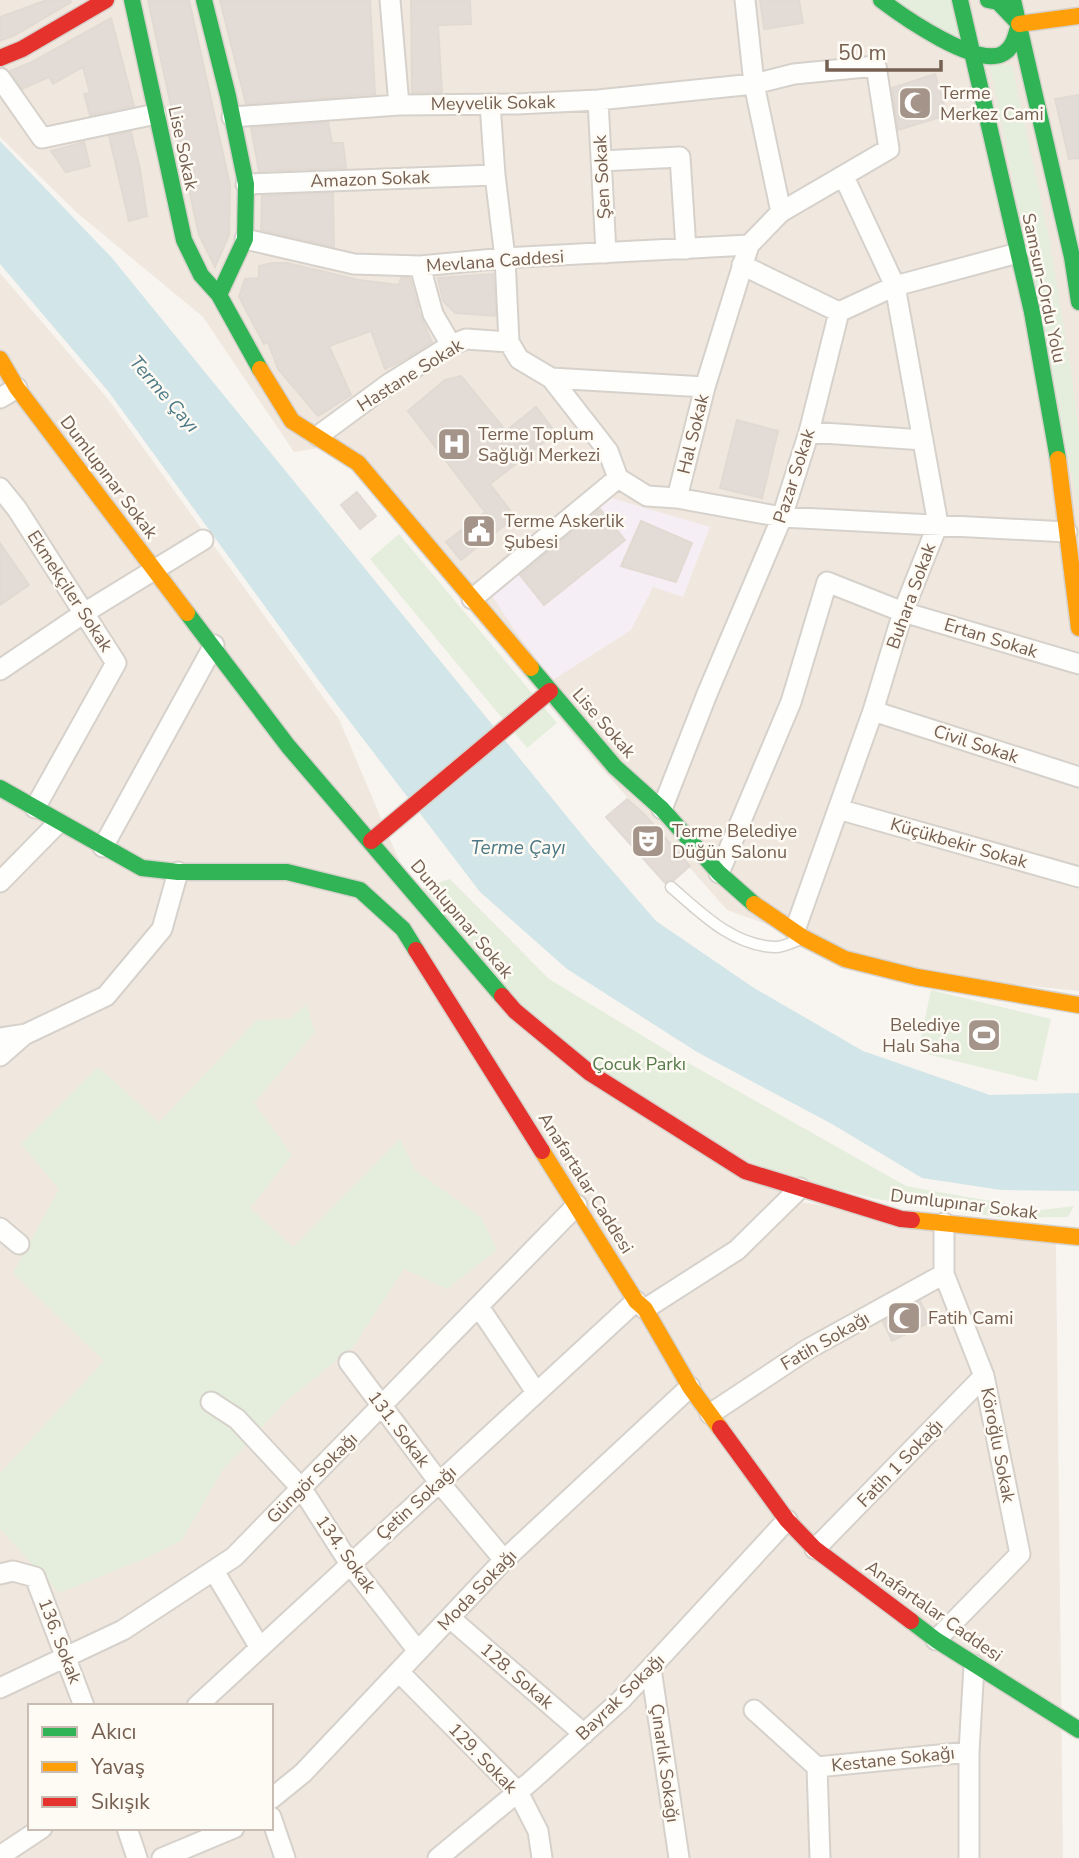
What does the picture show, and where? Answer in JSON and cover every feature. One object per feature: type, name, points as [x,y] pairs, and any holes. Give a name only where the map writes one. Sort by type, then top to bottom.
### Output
[{"type":"main road","points":[[0,58],[22,49],[106,0]]},
{"type":"main road","name":"Lise Sokak","points":[[132,0],[184,240],[201,275],[219,295],[276,397],[292,421],[358,463],[615,767],[662,809],[719,873],[758,908],[845,959],[895,972],[1079,1004]]},
{"type":"main road","points":[[204,0],[246,184],[245,239],[219,295]]},
{"type":"main road","points":[[881,0],[915,24],[972,52],[992,58],[1011,48],[1019,24]]},
{"type":"main road","name":"Samsun-Ordu Yolu","points":[[1013,0],[1072,257],[1079,302]]},
{"type":"main road","points":[[956,1],[998,2],[1019,24]]},
{"type":"main road","name":"Samsun-Ordu Yolu","points":[[956,1],[972,52],[1032,312],[1059,465],[1079,628]]},
{"type":"main road","points":[[1019,24],[1079,16]]},
{"type":"main road","name":"Dumlupınar Sokak","points":[[0,359],[8,393],[214,645],[288,746],[514,1011],[590,1073],[745,1171],[901,1219],[1079,1237]]},
{"type":"main road","points":[[371,841],[551,691]]},
{"type":"main road","name":"Anafartalar Caddesi","points":[[0,788],[142,868],[178,872],[287,872],[360,890],[403,929],[690,1387],[787,1520],[815,1549],[936,1640],[1079,1730]]},
{"type":"main road","points":[[360,890],[401,876]]},
{"type":"street","points":[[390,0],[399,105]]},
{"type":"street","points":[[745,0],[754,84],[781,212]]},
{"type":"street","name":"Meyvelik Sokak","points":[[232,117],[399,105],[598,100],[754,84],[794,74],[876,66],[889,149],[844,177]]},
{"type":"street","points":[[0,78],[42,138],[156,114]]},
{"type":"street","name":"Şen Sokak","points":[[598,100],[606,253]]},
{"type":"street","points":[[490,104],[505,258],[509,342],[519,359],[551,378],[608,451],[618,478],[647,496],[677,498]]},
{"type":"street","points":[[601,161],[680,157],[686,248]]},
{"type":"street","name":"Amazon Sokak","points":[[246,184],[495,175]]},
{"type":"street","name":"Hal Sokak","points":[[844,177],[781,212],[749,245],[705,387],[677,498],[782,517],[1067,532]]},
{"type":"street","name":"Buhara Sokak","points":[[800,934],[903,612],[938,524],[895,286],[844,177]]},
{"type":"street","name":"Mevlana Caddesi","points":[[245,239],[354,264],[420,267],[505,258],[749,245]]},
{"type":"street","points":[[742,265],[839,312],[895,286],[1018,253]]},
{"type":"street","points":[[420,267],[433,313],[452,345]]},
{"type":"street","name":"Pazar Sokak","points":[[662,809],[782,517],[810,432],[839,312]]},
{"type":"street","name":"Hastane Sokak","points":[[318,436],[390,383],[452,345],[466,339],[509,342]]},
{"type":"street","points":[[551,378],[705,387]]},
{"type":"street","points":[[810,432],[923,440]]},
{"type":"street","points":[[472,599],[618,478]]},
{"type":"street","name":"Ekmekçiler Sokak","points":[[0,488],[17,509],[116,663],[35,808]]},
{"type":"street","points":[[0,670],[202,540]]},
{"type":"street","name":"Ertan Sokak","points":[[719,873],[791,702],[827,582],[903,612],[1079,664]]},
{"type":"street","points":[[103,847],[214,645]]},
{"type":"street","name":"Civil Sokak","points":[[873,711],[1079,777]]},
{"type":"street","name":"Küçükbekir Sokak","points":[[838,809],[1079,877]]},
{"type":"street","points":[[0,882],[58,823]]},
{"type":"street","points":[[0,1056],[26,1034],[106,996],[162,929],[178,872]]},
{"type":"street","points":[[0,1038],[26,1034]]},
{"type":"street","name":"Çetin Sokağı","points":[[202,1704],[221,1697],[260,1648],[536,1392],[641,1305],[737,1250],[800,1188]]},
{"type":"street","name":"Güngör Sokağı","points":[[0,1688],[122,1630],[234,1557],[578,1205]]},
{"type":"street","name":"Köroğlu Sokak","points":[[936,1640],[1020,1554],[984,1376],[944,1274],[944,1223]]},
{"type":"street","points":[[0,1228],[19,1244]]},
{"type":"street","name":"Fatih Sokağı","points":[[710,1414],[808,1349],[944,1274]]},
{"type":"street","points":[[480,1307],[536,1392]]},
{"type":"street","name":"131. Sokak","points":[[349,1362],[439,1482],[504,1560]]},
{"type":"street","name":"Fatih 1 Sokağı","points":[[815,1549],[984,1376]]},
{"type":"street","name":"Moda Sokağı","points":[[273,1797],[303,1773],[504,1560],[690,1387]]},
{"type":"street","name":"134. Sokak","points":[[211,1402],[237,1419],[302,1489],[350,1564],[418,1651]]},
{"type":"street","name":"Bayrak Sokağı","points":[[438,1858],[584,1734],[651,1669],[787,1520]]},
{"type":"street","name":"136. Sokak","points":[[0,1574],[13,1571],[35,1577],[83,1704]]},
{"type":"street","points":[[214,1571],[260,1648]]},
{"type":"street","name":"128. Sokak","points":[[450,1618],[584,1734]]},
{"type":"street","points":[[970,1858],[970,1752],[974,1665]]},
{"type":"street","name":"Çınarlık Sokağı","points":[[651,1669],[679,1858]]},
{"type":"street","name":"129. Sokak","points":[[399,1672],[517,1792],[538,1831],[542,1858]]},
{"type":"street","name":"Kestane Sokağı","points":[[754,1710],[817,1767],[970,1752]]},
{"type":"street","points":[[817,1767],[820,1858]]},
{"type":"street","points":[[273,1823],[285,1858]]},
{"type":"street","points":[[0,1856],[39,1830]]},
{"type":"street","points":[[128,1830],[138,1858]]},
{"type":"street","points":[[162,1858],[229,1830]]},
{"type":"lane","points":[[671,887],[719,929],[749,942],[776,948],[800,934]]},
{"type":"shaded area","points":[[0,0],[1079,0],[1079,991],[942,977],[838,950],[727,910],[597,763],[332,446],[294,452],[203,317],[76,212],[0,137]]},
{"type":"shaded area","points":[[0,273],[108,399],[339,719],[412,891],[802,1202],[1056,1244],[1063,1858],[0,1858]]},
{"type":"shaded area","points":[[608,497],[710,527],[683,597],[653,587],[631,630],[553,680],[492,596]]},
{"type":"green space","points":[[881,0],[960,0],[972,52]]},
{"type":"green space","points":[[990,65],[1012,65],[1049,237],[1079,434],[1079,512]]},
{"type":"green space","points":[[399,534],[557,723],[527,748],[370,559]]},
{"type":"green space","name":"Çocuk Parkı","points":[[450,879],[549,979],[676,1056],[906,1186],[1041,1210],[1074,1206],[1068,1217],[1006,1218],[876,1199],[768,1172],[565,1047],[406,893]]},
{"type":"green space","name":"Belediye Halı Saha","points":[[931,990],[1051,1019],[1037,1081],[918,1052]]},
{"type":"green space","points":[[306,1004],[315,1032],[254,1103],[292,1155],[250,1208],[293,1247],[400,1139],[415,1170],[482,1218],[497,1250],[447,1289],[404,1269],[353,1347],[284,1403],[222,1471],[182,1540],[146,1558],[59,1593],[0,1529],[0,1473],[104,1361],[13,1273],[59,1189],[21,1144],[98,1067],[159,1122],[257,1020],[290,1019]]},
{"type":"water","name":"Terme Çayı","points":[[0,141],[112,258],[591,846],[656,921],[754,988],[863,1051],[990,1095],[1079,1093],[1079,1191],[1001,1190],[922,1178],[832,1124],[697,1052],[567,969],[480,892],[325,689],[108,391],[0,264]]},
{"type":"building","points":[[47,0],[71,2],[0,41],[0,17]]},
{"type":"building","points":[[148,0],[189,0],[230,185],[229,235],[215,267],[199,235]]},
{"type":"building","points":[[220,0],[370,0],[375,94],[246,104]]},
{"type":"building","points":[[411,0],[470,0],[471,24],[438,25],[442,92],[412,93]]},
{"type":"building","points":[[760,0],[799,0],[803,23],[764,29]]},
{"type":"building","points":[[111,18],[134,106],[90,115],[84,94],[90,93],[83,67],[53,84],[49,77],[22,89],[10,71],[30,63]]},
{"type":"building","name":"Terme Merkez Cami","points":[[935,74],[947,115],[898,130],[892,88]]},
{"type":"building","points":[[1079,95],[1079,158],[1069,159],[1055,99]]},
{"type":"building","points":[[328,122],[332,143],[343,143],[346,168],[259,171],[251,128]]},
{"type":"building","points":[[131,132],[147,216],[129,221],[109,136]]},
{"type":"building","points":[[84,142],[90,166],[66,172],[51,151]]},
{"type":"building","points":[[333,193],[334,247],[261,230],[262,196]]},
{"type":"building","points":[[287,263],[359,280],[399,285],[401,278],[410,278],[417,308],[432,342],[385,369],[371,331],[329,346],[351,395],[318,416],[278,369],[268,342],[264,344],[239,297],[245,279],[259,278],[259,266]]},
{"type":"building","points":[[493,274],[496,316],[455,313],[443,301],[438,278]]},
{"type":"building","points":[[461,376],[506,431],[536,407],[556,433],[490,484],[515,517],[461,560],[446,542],[485,512],[408,411],[445,380]]},
{"type":"building","points":[[737,420],[778,431],[762,498],[720,488]]},
{"type":"building","points":[[357,492],[376,516],[360,529],[341,505]]},
{"type":"building","points":[[600,509],[625,540],[544,605],[520,575]]},
{"type":"building","points":[[641,521],[692,543],[676,582],[621,566]]},
{"type":"building","points":[[0,543],[29,585],[0,605]]},
{"type":"building","name":"Terme Belediye Düğün Salonu","points":[[627,799],[645,815],[690,866],[674,880],[665,883],[606,817]]},
{"type":"building","name":"Fatih Cami","points":[[920,1301],[930,1322],[892,1341],[883,1322]]},
{"type":"traffic: fast","points":[[132,0],[184,240],[201,275],[219,295],[260,369]]},
{"type":"traffic: fast","points":[[204,0],[246,184],[245,239],[219,295]]},
{"type":"traffic: fast","points":[[881,0],[941,39],[977,54],[992,56],[1004,53],[1010,47],[1019,24],[998,2],[988,0]]},
{"type":"traffic: fast","points":[[960,0],[1032,312],[1058,459]]},
{"type":"traffic: fast","points":[[1013,0],[1072,257],[1079,302]]},
{"type":"traffic: fast","points":[[187,613],[288,746],[502,996]]},
{"type":"traffic: fast","points":[[531,668],[615,767],[662,809],[719,873],[754,904]]},
{"type":"traffic: fast","points":[[0,788],[142,868],[178,872],[287,872],[360,890],[403,929],[416,950]]},
{"type":"traffic: fast","points":[[911,1621],[936,1640],[1079,1730]]},
{"type":"traffic: slow","points":[[1019,24],[1079,16]]},
{"type":"traffic: slow","points":[[0,359],[17,388],[187,613]]},
{"type":"traffic: slow","points":[[260,369],[292,421],[358,463],[531,668]]},
{"type":"traffic: slow","points":[[1058,459],[1079,628]]},
{"type":"traffic: slow","points":[[754,904],[804,938],[845,959],[917,977],[1079,1005]]},
{"type":"traffic: slow","points":[[542,1151],[636,1301],[645,1309],[690,1387],[720,1428]]},
{"type":"traffic: slow","points":[[912,1220],[1079,1237]]},
{"type":"traffic: jam","points":[[0,58],[22,49],[106,0]]},
{"type":"traffic: jam","points":[[371,841],[550,691]]},
{"type":"traffic: jam","points":[[416,950],[542,1151]]},
{"type":"traffic: jam","points":[[502,996],[515,1011],[590,1073],[745,1171],[901,1219],[912,1220]]},
{"type":"traffic: jam","points":[[720,1428],[787,1520],[815,1549],[911,1621]]},
{"type":"place","name":"Terme Merkez Cami","points":[[915,103]]},
{"type":"place","name":"Terme Toplum Sağlığı Merkezi","points":[[454,444]]},
{"type":"place","name":"Terme Askerlik Şubesi","points":[[479,531]]},
{"type":"place","name":"Terme Belediye Düğün Salonu","points":[[648,841]]},
{"type":"place","name":"Belediye Halı Saha","points":[[984,1035]]},
{"type":"place","name":"Fatih Cami","points":[[904,1318]]}]
